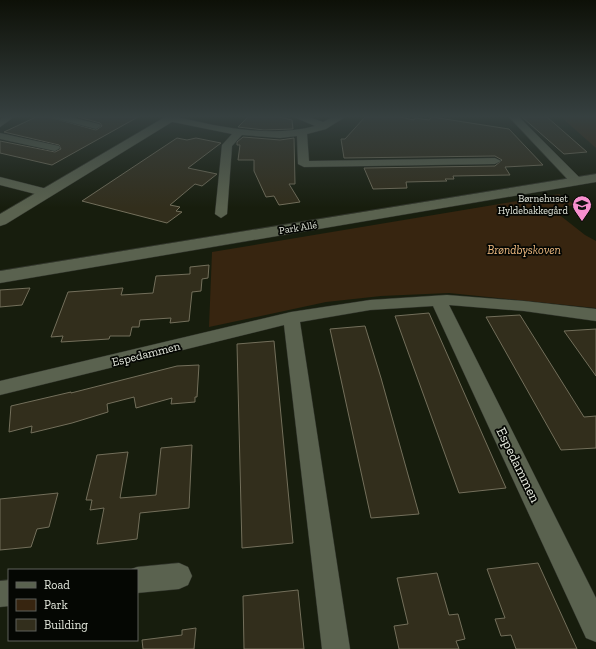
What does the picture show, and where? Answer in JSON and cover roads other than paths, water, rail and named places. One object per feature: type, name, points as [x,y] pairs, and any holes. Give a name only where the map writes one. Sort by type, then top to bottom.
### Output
[{"type":"street","points":[[0,221],[123,147]]},
{"type":"street","points":[[221,214],[227,147]]},
{"type":"street","points":[[303,147],[304,164],[495,161]]},
{"type":"street","points":[[542,147],[576,181]]},
{"type":"street","name":"Park Allé","points":[[0,277],[596,178]]},
{"type":"street","points":[[0,181],[40,197]]},
{"type":"street","points":[[0,233],[40,197]]},
{"type":"street","name":"Espedammen","points":[[439,301],[596,628]]},
{"type":"street","name":"Espedammen","points":[[0,388],[291,318],[370,305],[439,301],[524,306],[596,315]]},
{"type":"street","points":[[291,318],[336,649]]},
{"type":"street","points":[[138,580],[180,576]]},
{"type":"place","name":"Børnehuset Hyldebakkegård","points":[[582,222]]},
{"type":"park label","name":"Brøndbyskoven","points":[[524,250]]}]
